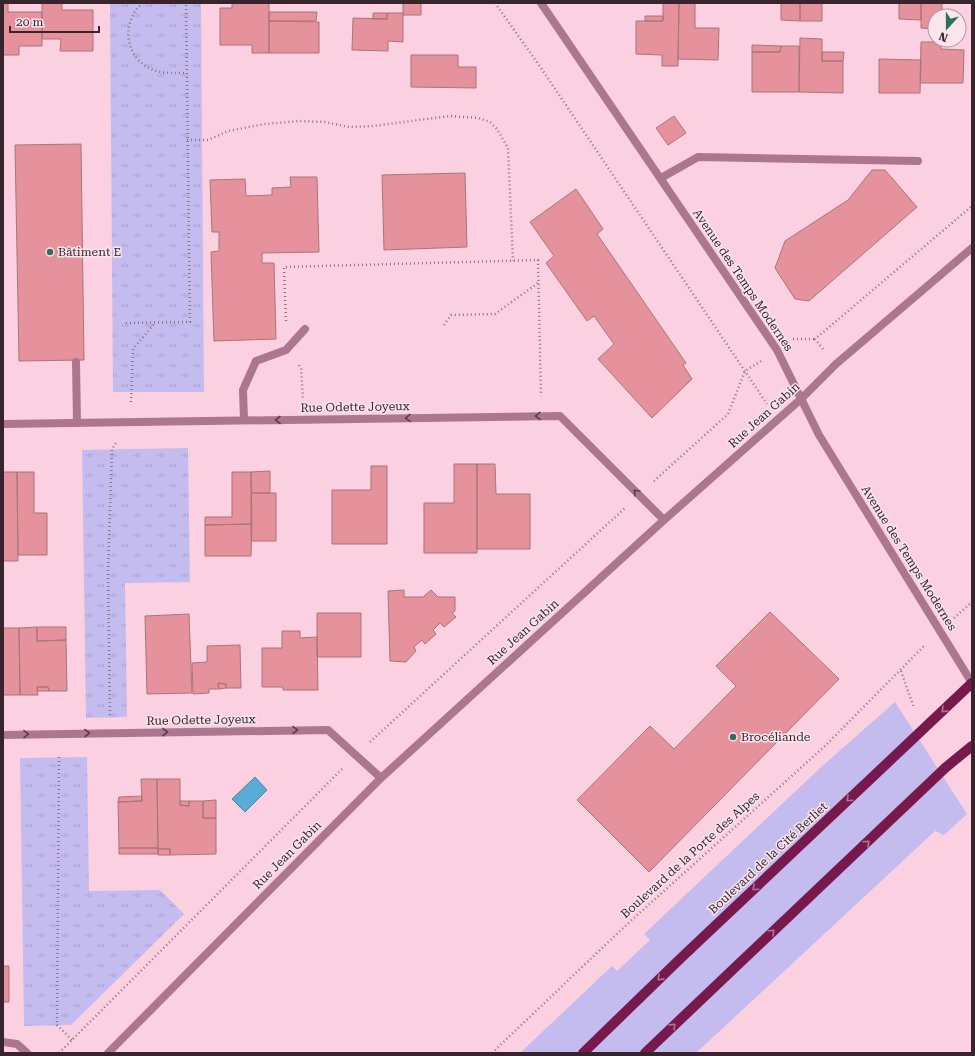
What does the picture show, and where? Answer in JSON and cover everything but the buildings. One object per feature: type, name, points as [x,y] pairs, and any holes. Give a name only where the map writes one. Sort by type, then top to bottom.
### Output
[{"type":"main road","name":"Boulevard de la Cité Berliet","points":[[583,1053],[681,958],[972,683]]},
{"type":"main road","points":[[645,1053],[945,768],[972,746]]},
{"type":"street","name":"Avenue des Temps Modernes","points":[[541,3],[777,350],[819,435],[972,683]]},
{"type":"street","points":[[661,178],[698,157],[918,160]]},
{"type":"street","name":"Rue Jean Gabin","points":[[108,1053],[381,778],[664,520],[801,399],[836,364],[972,248]]},
{"type":"street","points":[[244,420],[243,390],[256,361],[286,350],[305,329]]},
{"type":"street","points":[[76,362],[77,423]]},
{"type":"street","name":"Rue Odette Joyeux","points":[[3,424],[560,416],[664,520]]},
{"type":"street","name":"Rue Odette Joyeux","points":[[3,735],[328,730],[381,778]]},
{"type":"street","points":[[3,1042],[17,1044],[27,1053]]},
{"type":"path","points":[[143,3],[132,17],[128,34],[130,47],[137,59],[146,66],[160,72],[186,73]]},
{"type":"path","points":[[126,324],[190,322],[186,3]]},
{"type":"path","points":[[495,3],[539,65],[777,419]]},
{"type":"path","points":[[187,140],[208,140],[228,131],[266,124],[300,121],[325,122],[349,127],[373,126],[450,116],[478,118],[490,122],[497,130],[508,148],[513,261]]},
{"type":"path","points":[[59,1053],[356,755],[728,414],[746,371],[791,339],[815,339],[972,206]]},
{"type":"path","points":[[304,420],[301,369],[286,350],[284,267],[538,260],[542,416]]},
{"type":"path","points":[[444,325],[451,315],[495,314],[538,284]]},
{"type":"path","points":[[110,717],[108,572],[112,449],[130,422],[133,349],[155,323]]},
{"type":"path","points":[[815,339],[836,364]]},
{"type":"path","points":[[956,617],[972,602]]},
{"type":"path","name":"Boulevard de la Porte des Alpes","points":[[492,1053],[623,928],[824,746],[901,671],[915,710]]},
{"type":"path","points":[[59,757],[56,1025],[72,1040]]},
{"type":"green space","points":[[110,3],[201,3],[204,392],[113,392]]},
{"type":"green space","points":[[188,448],[190,582],[125,583],[127,717],[86,718],[82,450]]},
{"type":"green space","points":[[895,702],[967,814],[944,835],[935,831],[696,1053],[520,1053],[612,966],[617,971],[650,940],[644,934],[820,768]]},
{"type":"green space","points":[[87,757],[89,891],[160,890],[184,914],[71,1025],[24,1026],[20,758]]},
{"type":"water","points":[[255,777],[267,790],[245,812],[232,799]]},
{"type":"place","name":"Bâtiment E","points":[[50,252]]},
{"type":"place","name":"Brocéliande","points":[[733,737]]}]
